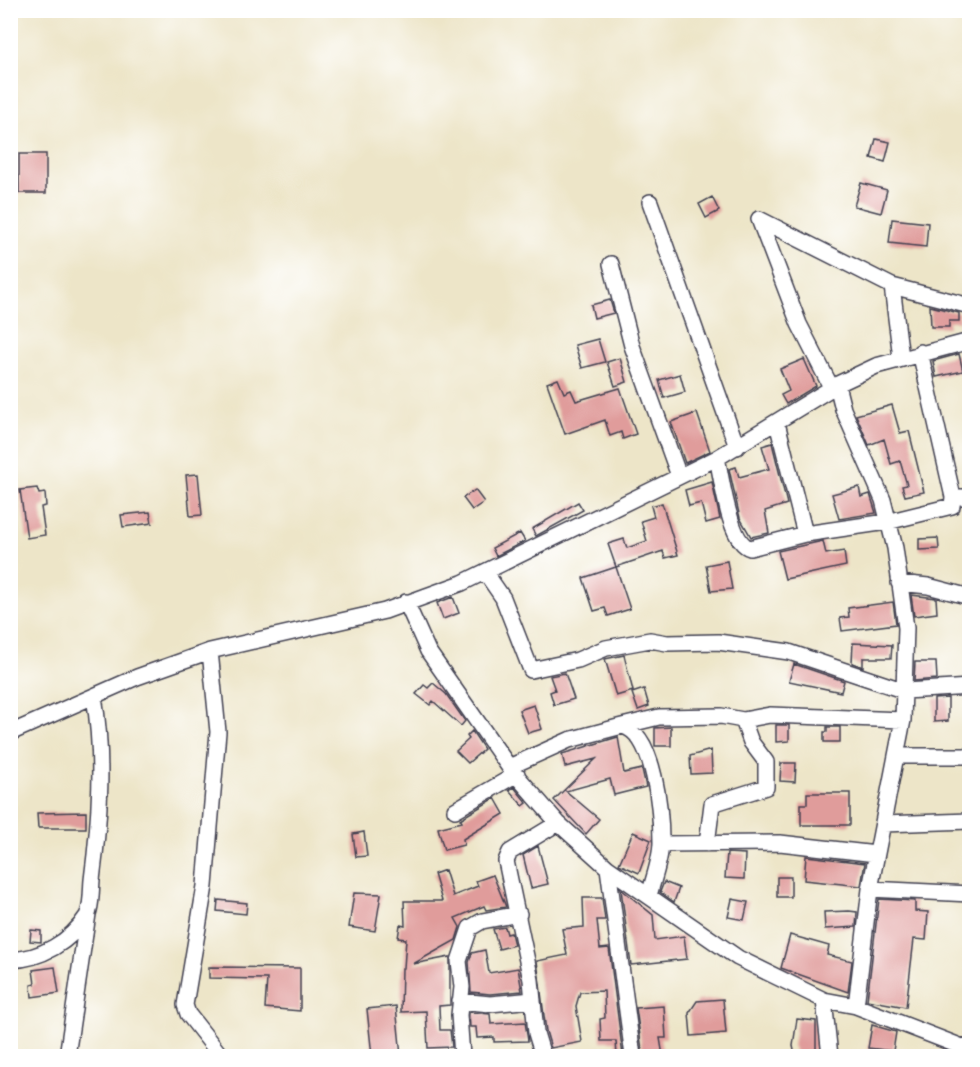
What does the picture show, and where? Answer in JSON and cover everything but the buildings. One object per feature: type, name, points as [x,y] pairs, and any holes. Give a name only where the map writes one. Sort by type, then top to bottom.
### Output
[{"type":"street","points":[[650,202],[737,447]]},
{"type":"street","points":[[856,1006],[870,889],[903,720],[906,628],[895,548],[883,500],[834,387],[799,324],[759,219],[892,286],[969,306]]},
{"type":"street","points":[[611,264],[632,345],[679,476]]},
{"type":"street","points":[[892,286],[901,358]]},
{"type":"street","points":[[10,733],[137,677],[210,651],[385,611],[462,583],[717,458],[834,387],[876,366],[920,352],[969,341]]},
{"type":"street","points":[[717,458],[732,524],[743,546],[758,547],[805,534],[887,522],[952,506],[953,497],[920,352]]},
{"type":"street","points":[[777,423],[805,534]]},
{"type":"street","points":[[953,497],[969,497]]},
{"type":"street","points":[[485,572],[502,598],[531,670],[578,660],[606,648],[650,640],[718,642],[789,652],[905,691],[969,687]]},
{"type":"street","points":[[899,583],[928,586],[969,597]]},
{"type":"street","points":[[406,602],[428,651],[513,771],[558,823],[608,868],[738,958],[824,1000],[856,1006],[969,1050]]},
{"type":"street","points":[[210,651],[218,732],[205,886],[185,1005],[188,1014],[221,1056]]},
{"type":"street","points":[[67,1056],[99,833],[101,738],[94,696]]},
{"type":"street","points":[[455,810],[513,771],[569,740],[659,717],[721,716],[743,720],[770,715],[903,720]]},
{"type":"street","points":[[707,844],[712,804],[766,787],[766,762],[751,742],[743,720]]},
{"type":"street","points":[[622,726],[631,728],[640,738],[653,770],[661,844],[649,896]]},
{"type":"street","points":[[896,756],[969,756]]},
{"type":"street","points":[[883,824],[969,821]]},
{"type":"street","points":[[543,1056],[536,1033],[519,914],[506,866],[510,852],[558,823]]},
{"type":"street","points":[[661,844],[780,843],[876,854]]},
{"type":"street","points":[[608,868],[633,1056]]},
{"type":"street","points":[[870,889],[969,894]]},
{"type":"street","points":[[10,960],[20,960],[58,947],[88,914]]},
{"type":"street","points":[[462,1056],[460,1001],[462,987],[459,961],[470,928],[482,921],[519,914]]},
{"type":"street","points":[[460,1001],[490,1004],[533,1000]]},
{"type":"street","points":[[824,1000],[830,1056]]}]
